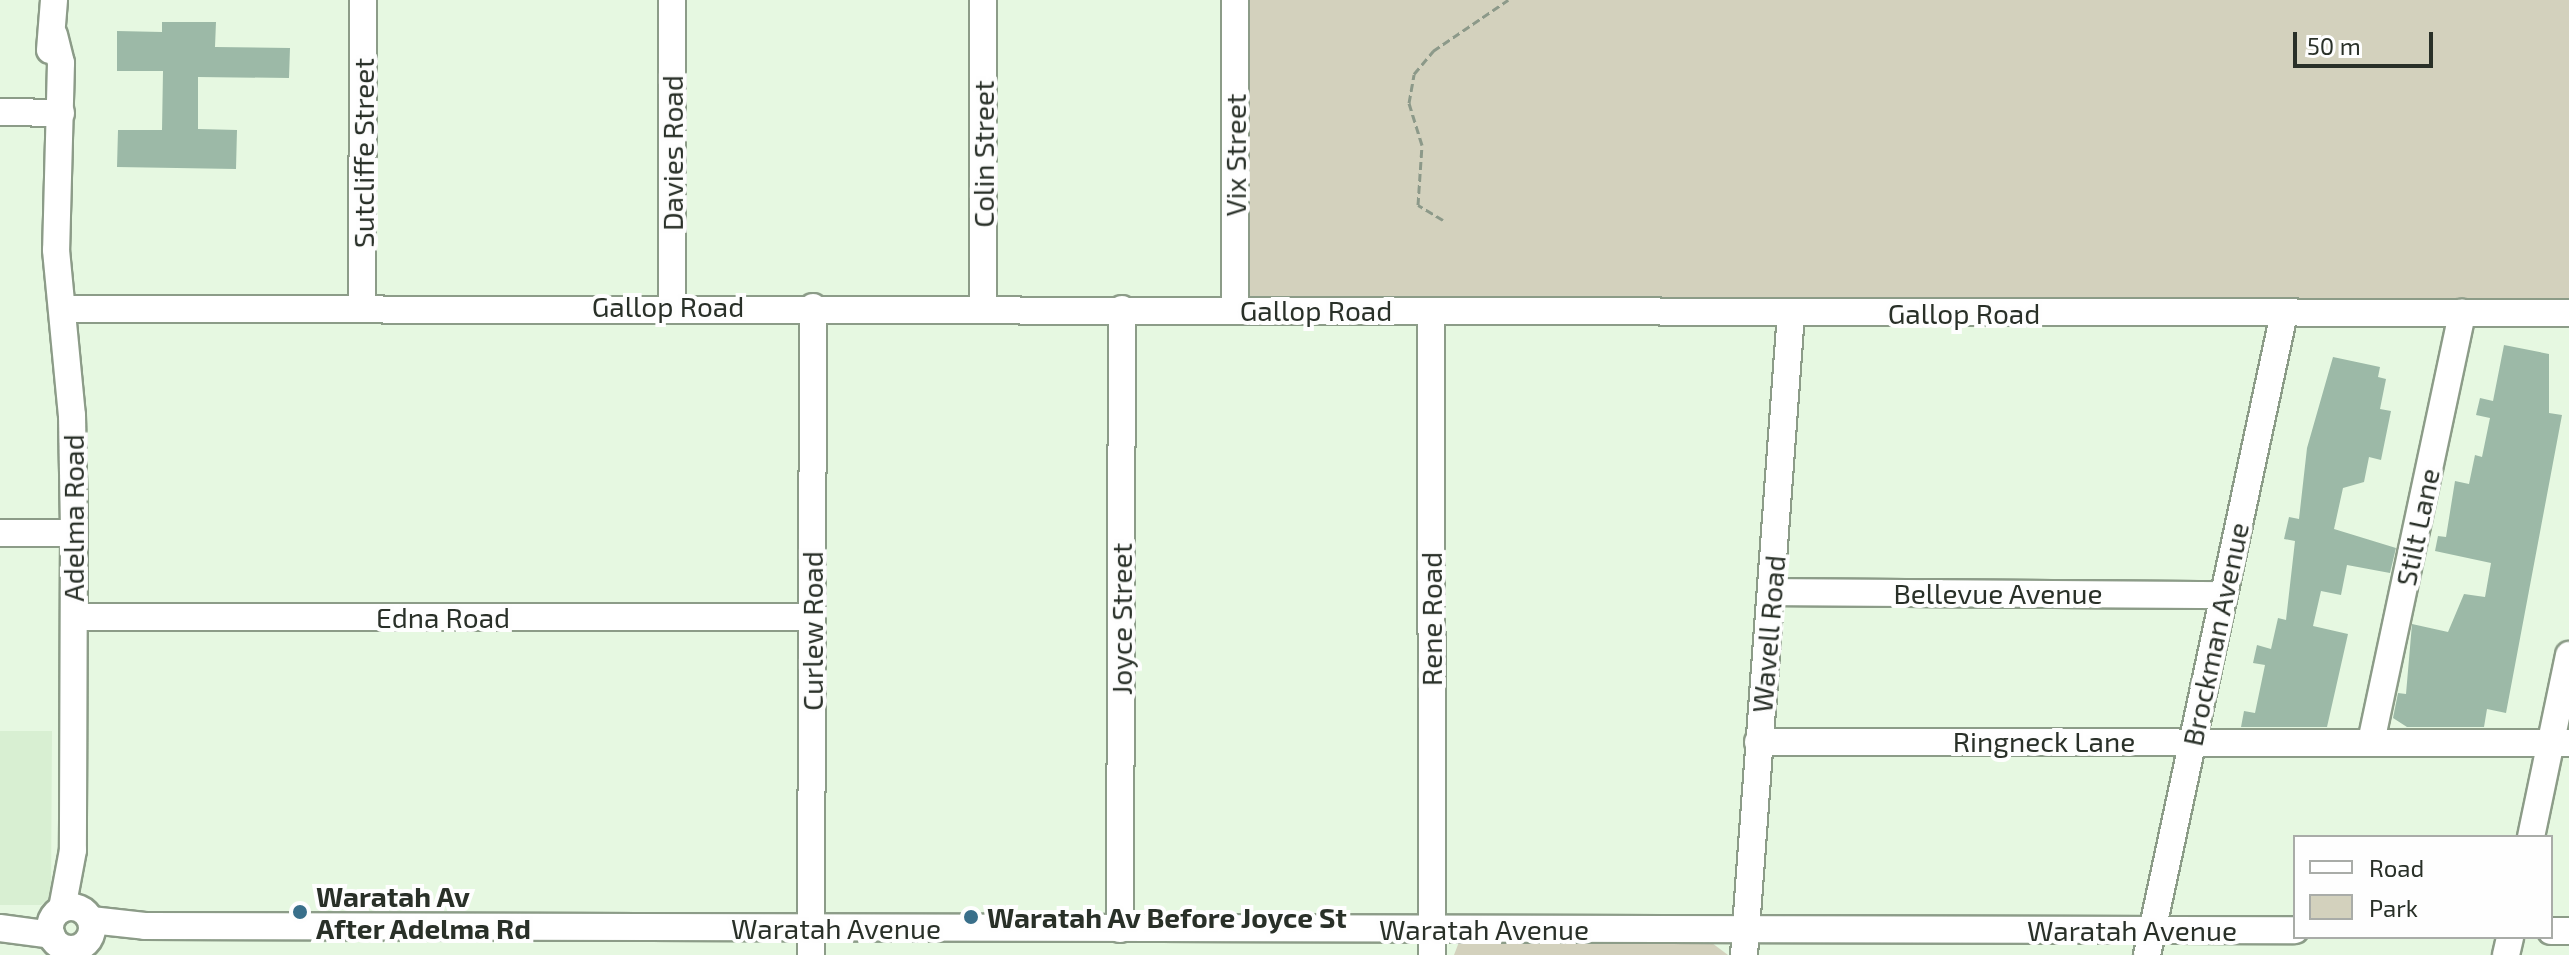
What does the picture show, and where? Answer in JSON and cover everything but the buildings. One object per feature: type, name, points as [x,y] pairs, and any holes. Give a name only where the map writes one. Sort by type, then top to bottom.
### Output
[{"type":"street","name":"Adelma Road","points":[[54,0],[55,187],[74,533],[72,933]]},
{"type":"street","name":"Sutcliffe Street","points":[[362,306],[363,0]]},
{"type":"street","name":"Davies Road","points":[[672,0],[672,306]]},
{"type":"street","name":"Colin Street","points":[[983,0],[983,308]]},
{"type":"street","name":"Vix Street","points":[[1235,0],[1235,309]]},
{"type":"street","points":[[0,112],[54,112]]},
{"type":"street","name":"Gallop Road","points":[[62,309],[672,306],[1791,313],[2569,313]]},
{"type":"street","name":"Curlew Road","points":[[811,955],[813,307]]},
{"type":"street","name":"Joyce Street","points":[[1120,929],[1122,309]]},
{"type":"street","name":"Rene Road","points":[[1431,311],[1432,955]]},
{"type":"street","name":"Wavell Road","points":[[1745,943],[1791,313]]},
{"type":"street","name":"Brockman Avenue","points":[[2150,942],[2284,313]]},
{"type":"street","name":"Stilt Lane","points":[[2371,742],[2462,313]]},
{"type":"street","points":[[0,533],[74,533]]},
{"type":"street","name":"Bellevue Avenue","points":[[1773,592],[2223,595]]},
{"type":"street","name":"Edna Road","points":[[74,617],[812,617]]},
{"type":"street","points":[[2532,835],[2560,744],[2569,655]]},
{"type":"street","name":"Ringneck Lane","points":[[1758,742],[2193,740],[2560,744]]},
{"type":"street","name":"Waratah Avenue","points":[[0,926],[72,933],[145,926],[1430,928],[1745,943],[2150,942],[2293,930]]},
{"type":"path","points":[[1443,220],[1418,205],[1422,145],[1409,103],[1414,74],[1433,51],[1508,0]]},
{"type":"shaded area","points":[[0,731],[52,731],[51,896],[41,905],[0,905]]},
{"type":"green space","points":[[1243,0],[2569,0],[2569,309],[1239,306]]},
{"type":"green space","points":[[1459,942],[1712,943],[1728,955],[1454,955]]},
{"type":"place","name":"Waratah Av After Adelma Rd","points":[[300,912]]},
{"type":"place","name":"Waratah Av Before Joyce St","points":[[971,917]]}]
